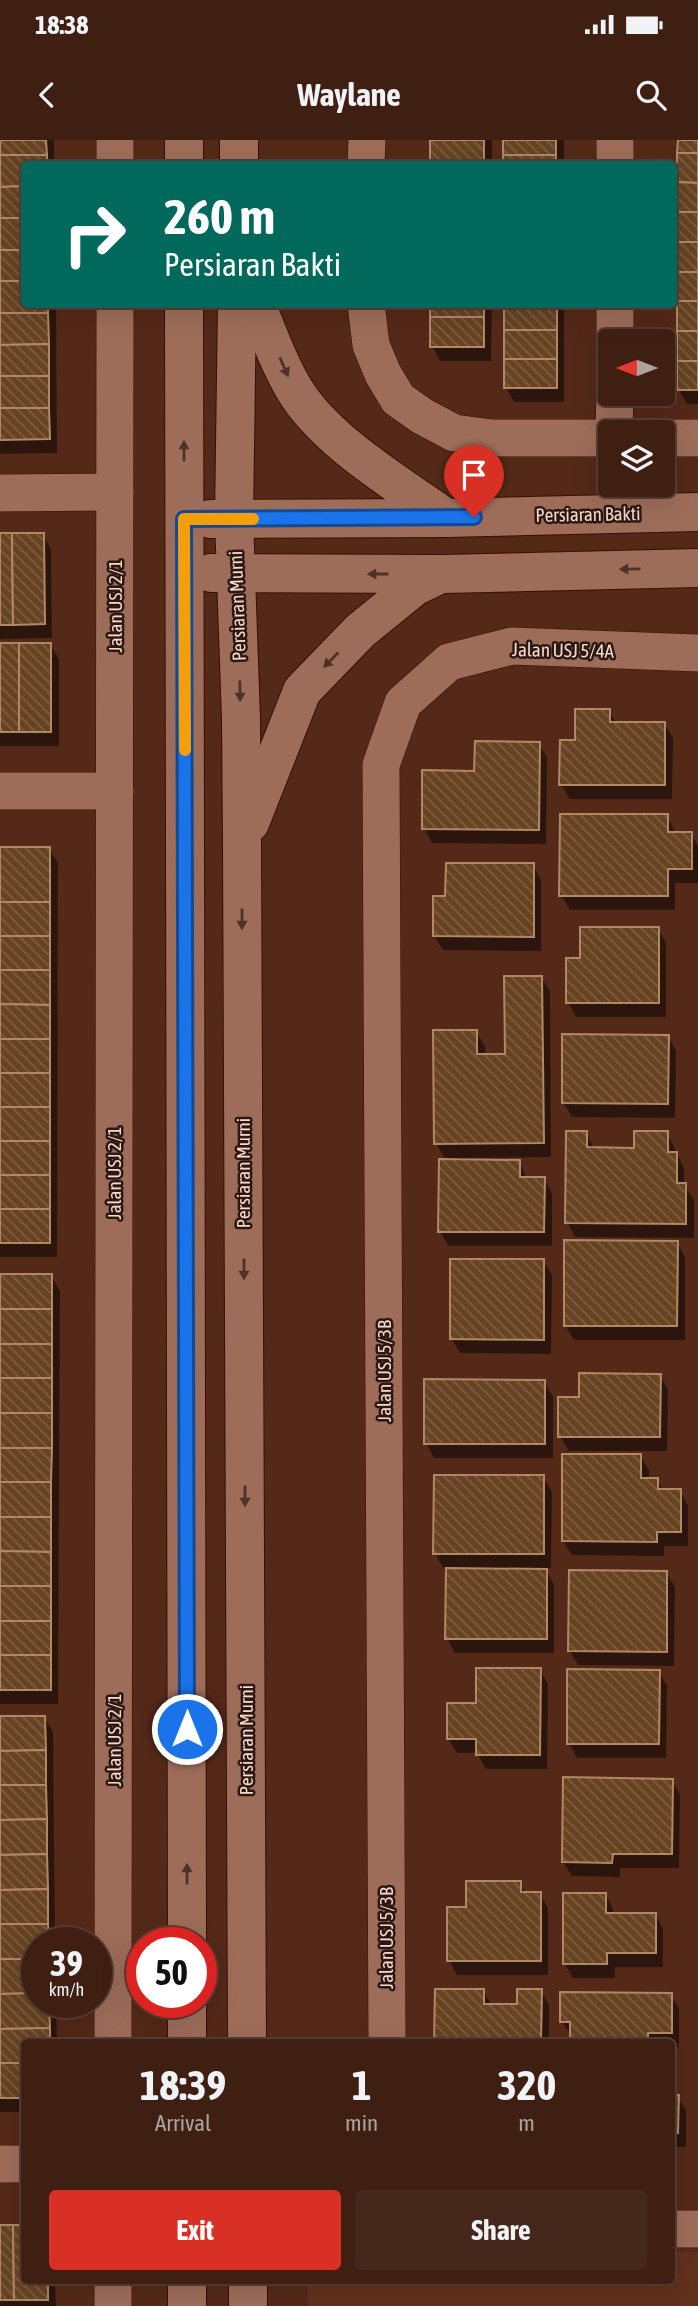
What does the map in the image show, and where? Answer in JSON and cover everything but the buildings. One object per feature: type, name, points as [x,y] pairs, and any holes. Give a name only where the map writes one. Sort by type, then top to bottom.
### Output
[{"type":"main road","points":[[184,140],[184,161]]},
{"type":"main road","points":[[239,140],[239,161]]},
{"type":"main road","points":[[184,308],[187,1927]]},
{"type":"main road","name":"Persiaran Murni","points":[[237,308],[234,519],[242,843],[247,2039]]},
{"type":"main road","points":[[258,308],[293,387],[304,404],[354,453],[446,518]]},
{"type":"main road","name":"Persiaran Bakti","points":[[184,519],[446,518],[698,512]]},
{"type":"main road","points":[[184,572],[443,573],[698,568]]},
{"type":"main road","points":[[242,843],[302,691],[360,631],[414,587],[443,573]]},
{"type":"main road","points":[[187,2018],[187,2039]]},
{"type":"main road","points":[[187,2284],[187,2306]]},
{"type":"main road","points":[[248,2284],[248,2306]]},
{"type":"street","points":[[115,140],[115,161]]},
{"type":"street","points":[[366,161],[367,140]]},
{"type":"street","points":[[615,140],[615,161]]},
{"type":"street","name":"Jalan USJ 2/1","points":[[113,2039],[115,308]]},
{"type":"street","points":[[366,308],[371,345],[383,374],[398,398],[422,416],[454,433],[492,438],[598,438]]},
{"type":"street","points":[[615,308],[615,329]]},
{"type":"street","points":[[675,438],[698,438]]},
{"type":"street","points":[[0,493],[115,492]]},
{"type":"street","name":"Jalan USJ 5/4A","points":[[403,703],[449,662],[512,646],[698,653]]},
{"type":"street","name":"Jalan USJ 5/3B","points":[[387,2039],[381,765],[403,703]]},
{"type":"street","points":[[0,791],[115,791]]},
{"type":"street","points":[[0,2164],[21,2164]]},
{"type":"street","points":[[675,2230],[698,2230]]},
{"type":"street","points":[[113,2284],[113,2306]]},
{"type":"shaded area","points":[[675,2252],[698,2252],[698,2306],[308,2306],[307,2284],[675,2284]]},
{"type":"slow traffic","points":[[185,750],[184,519],[253,519]]},
{"type":"route","points":[[187,1729],[184,519],[474,517]]}]
